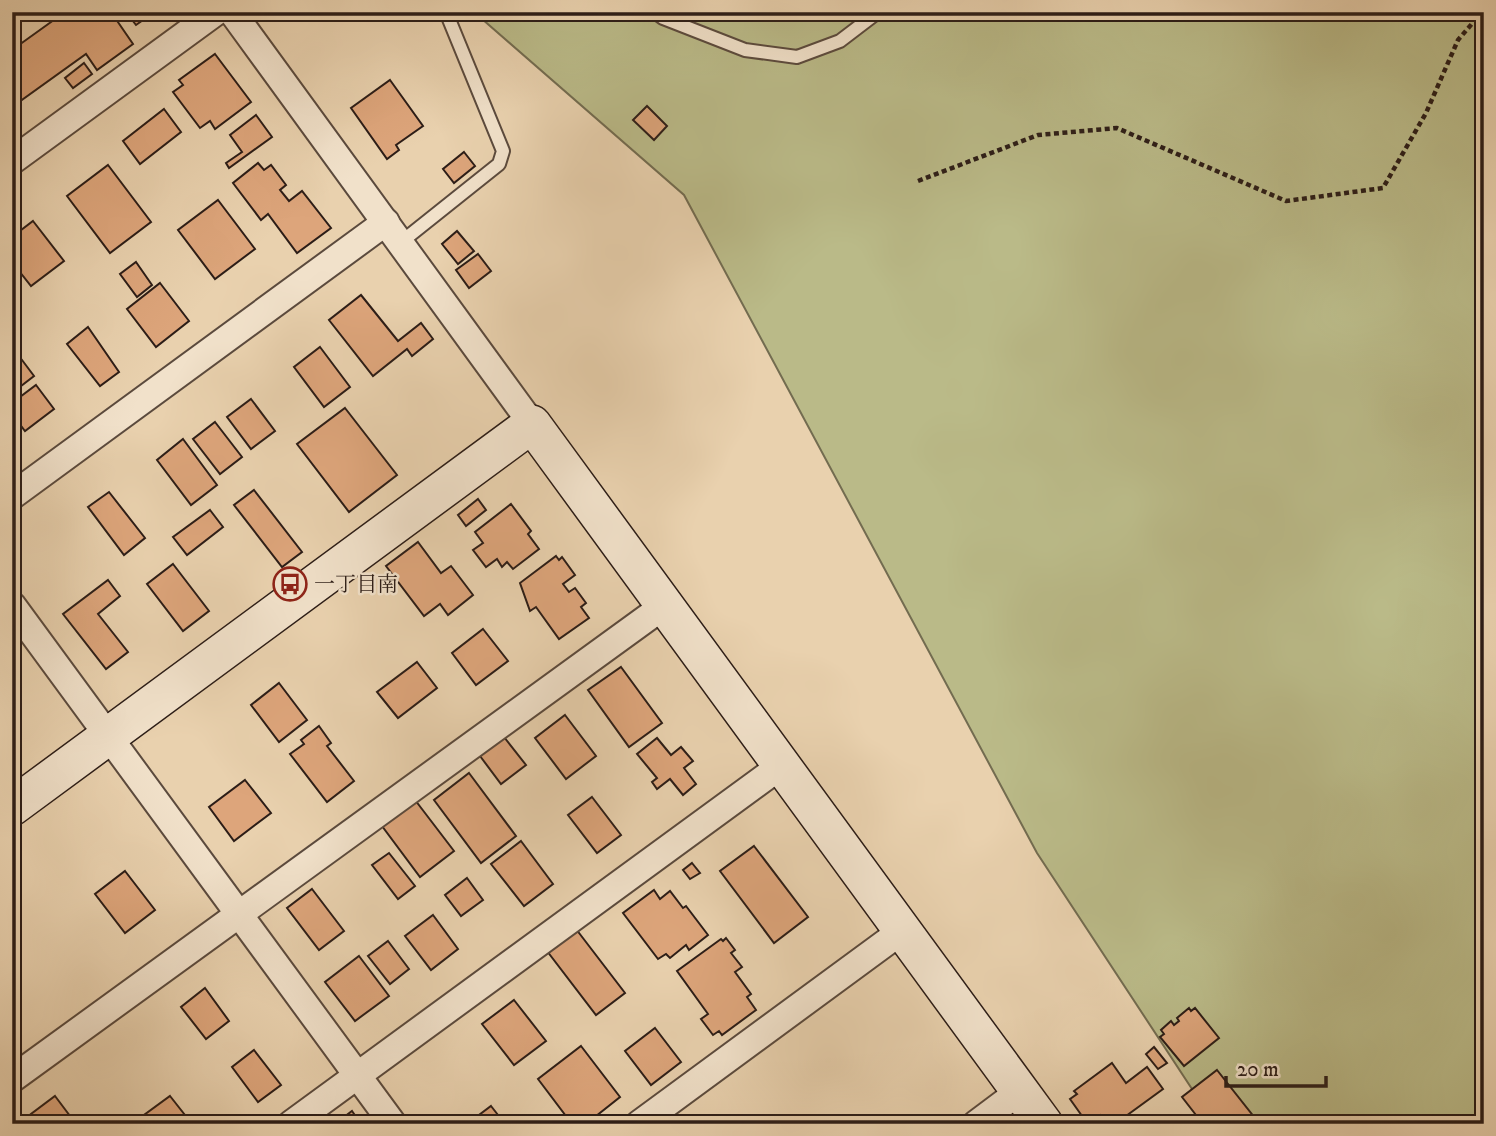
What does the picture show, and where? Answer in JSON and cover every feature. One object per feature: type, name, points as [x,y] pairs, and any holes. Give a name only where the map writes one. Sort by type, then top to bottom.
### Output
[{"type":"street","points":[[12,161],[216,12]]},
{"type":"street","points":[[232,12],[1044,1124]]},
{"type":"street","points":[[12,495],[393,232]]},
{"type":"street","points":[[12,807],[533,424]]},
{"type":"street","points":[[12,605],[393,1124]]},
{"type":"street","points":[[12,1079],[665,605]]},
{"type":"street","points":[[291,1124],[782,765]]},
{"type":"street","points":[[639,1124],[903,930]]},
{"type":"street","points":[[975,1124],[1020,1091]]},
{"type":"lane","points":[[393,232],[499,164],[503,151],[446,12]]},
{"type":"lane","points":[[655,12],[663,18],[745,50],[797,57],[840,41],[878,12]]},
{"type":"path","points":[[918,181],[1038,135],[1117,128],[1286,201],[1383,188],[1426,113],[1458,40],[1482,12]]},
{"type":"green space","points":[[474,12],[1484,12],[1484,1124],[1215,1124],[1037,853],[684,195]]},
{"type":"building","points":[[65,12],[111,12],[133,44],[97,70],[86,54],[12,107],[12,58],[15,56],[12,50]]},
{"type":"building","points":[[126,12],[152,12],[153,13],[136,25]]},
{"type":"building","points":[[215,54],[251,102],[215,129],[210,121],[200,128],[173,92],[183,85],[179,80]]},
{"type":"building","points":[[84,63],[92,74],[73,88],[65,78]]},
{"type":"building","points":[[390,80],[423,126],[396,145],[399,150],[387,159],[351,108]]},
{"type":"building","points":[[647,106],[667,126],[654,140],[633,120]]},
{"type":"building","points":[[164,109],[181,132],[140,164],[123,141]]},
{"type":"building","points":[[256,115],[272,137],[229,168],[226,163],[242,152],[230,135]]},
{"type":"building","points":[[464,152],[475,166],[454,183],[443,169]]},
{"type":"building","points":[[258,163],[264,170],[271,165],[286,185],[280,190],[289,201],[302,191],[331,228],[297,253],[268,214],[261,220],[233,183]]},
{"type":"building","points":[[108,165],[151,222],[110,253],[67,196]]},
{"type":"building","points":[[218,200],[255,249],[215,279],[178,230]]},
{"type":"building","points":[[33,221],[64,261],[31,286],[12,262],[12,237]]},
{"type":"building","points":[[457,231],[474,251],[458,264],[442,244]]},
{"type":"building","points":[[478,254],[491,271],[469,288],[456,270]]},
{"type":"building","points":[[136,262],[152,285],[137,297],[120,274]]},
{"type":"building","points":[[160,283],[189,321],[156,347],[127,309]]},
{"type":"building","points":[[361,295],[398,341],[421,323],[433,339],[412,356],[407,349],[373,376],[329,320]]},
{"type":"building","points":[[88,327],[119,372],[100,386],[67,344]]},
{"type":"building","points":[[320,347],[350,387],[324,407],[294,367]]},
{"type":"building","points":[[19,356],[34,376],[12,393],[12,361]]},
{"type":"building","points":[[36,385],[54,409],[25,431],[12,414],[12,403]]},
{"type":"building","points":[[251,399],[275,431],[251,449],[227,417]]},
{"type":"building","points":[[345,408],[397,475],[349,512],[297,444]]},
{"type":"building","points":[[215,422],[242,457],[220,474],[193,439]]},
{"type":"building","points":[[183,439],[217,485],[191,505],[157,460]]},
{"type":"building","points":[[254,490],[302,552],[282,567],[234,505]]},
{"type":"building","points":[[109,492],[145,538],[124,555],[88,507]]},
{"type":"building","points":[[478,499],[486,510],[466,526],[458,515]]},
{"type":"building","points":[[511,504],[531,531],[528,534],[539,549],[513,569],[507,562],[502,567],[497,559],[486,567],[473,550],[483,543],[475,532]]},
{"type":"building","points":[[210,510],[223,527],[187,555],[173,537]]},
{"type":"building","points":[[418,542],[441,573],[451,566],[473,595],[448,615],[440,604],[424,616],[386,566]]},
{"type":"building","points":[[556,556],[559,560],[562,557],[575,575],[563,584],[569,592],[575,588],[586,603],[581,607],[589,618],[559,639],[536,607],[530,611],[520,583]]},
{"type":"building","points":[[173,564],[209,611],[183,631],[147,584]]},
{"type":"building","points":[[108,580],[120,596],[98,614],[128,652],[106,669],[63,614]]},
{"type":"building","points":[[483,629],[508,661],[476,685],[452,653]]},
{"type":"building","points":[[417,662],[437,688],[398,718],[377,692]]},
{"type":"building","points":[[621,667],[662,723],[629,747],[588,690]]},
{"type":"building","points":[[279,683],[307,720],[279,742],[251,705]]},
{"type":"building","points":[[565,715],[596,756],[566,779],[535,738]]},
{"type":"building","points":[[319,726],[331,743],[327,746],[354,781],[327,802],[290,754],[304,744],[301,740]]},
{"type":"building","points":[[504,737],[526,765],[501,784],[480,756]]},
{"type":"building","points":[[657,738],[671,755],[681,747],[693,761],[684,768],[696,784],[683,795],[670,779],[657,789],[652,782],[657,778],[637,754]]},
{"type":"building","points":[[469,773],[516,836],[481,863],[434,800]]},
{"type":"building","points":[[245,780],[271,813],[234,841],[209,807]]},
{"type":"building","points":[[412,796],[454,851],[420,877],[379,822]]},
{"type":"building","points":[[592,797],[621,835],[597,853],[568,815]]},
{"type":"building","points":[[521,841],[553,884],[524,906],[491,864]]},
{"type":"building","points":[[754,846],[808,917],[774,943],[720,871]]},
{"type":"building","points":[[389,853],[415,886],[398,899],[372,865]]},
{"type":"building","points":[[692,863],[700,873],[690,879],[683,870]]},
{"type":"building","points":[[125,871],[155,910],[125,933],[95,894]]},
{"type":"building","points":[[467,878],[483,900],[461,916],[445,895]]},
{"type":"building","points":[[312,889],[344,931],[319,950],[287,908]]},
{"type":"building","points":[[654,890],[660,899],[670,891],[683,908],[686,906],[708,935],[689,950],[686,945],[670,958],[666,954],[658,959],[623,913]]},
{"type":"building","points":[[433,915],[458,949],[431,970],[405,936]]},
{"type":"building","points":[[576,929],[625,993],[596,1015],[547,951]]},
{"type":"building","points":[[726,938],[735,950],[731,953],[742,967],[735,972],[751,994],[747,997],[756,1010],[722,1035],[719,1031],[713,1035],[701,1019],[708,1014],[677,971]]},
{"type":"building","points":[[388,941],[409,969],[390,984],[368,956]]},
{"type":"building","points":[[359,956],[389,996],[355,1021],[325,982]]},
{"type":"building","points":[[205,988],[229,1021],[206,1039],[181,1007]]},
{"type":"building","points":[[514,1000],[546,1041],[514,1065],[482,1024]]},
{"type":"building","points":[[1189,1008],[1191,1011],[1195,1008],[1219,1038],[1184,1066],[1160,1037],[1164,1034],[1161,1030],[1171,1021],[1174,1025],[1179,1021],[1177,1018]]},
{"type":"building","points":[[655,1028],[681,1062],[651,1085],[625,1051]]},
{"type":"building","points":[[581,1046],[620,1097],[586,1124],[572,1124],[538,1079]]},
{"type":"building","points":[[1154,1047],[1167,1063],[1158,1069],[1146,1054]]},
{"type":"building","points":[[254,1050],[281,1085],[258,1102],[232,1067]]},
{"type":"building","points":[[1112,1063],[1126,1083],[1147,1067],[1163,1089],[1115,1124],[1106,1124],[1100,1115],[1087,1123],[1070,1099],[1077,1094],[1074,1091]]},
{"type":"building","points":[[1217,1070],[1258,1122],[1256,1124],[1203,1124],[1182,1097]]},
{"type":"building","points":[[55,1096],[76,1124],[39,1124],[31,1114]]},
{"type":"building","points":[[170,1096],[192,1124],[151,1124],[144,1115]]},
{"type":"building","points":[[491,1106],[505,1124],[467,1124]]},
{"type":"building","points":[[352,1111],[361,1124],[335,1124]]},
{"type":"place","name":"一丁目南","points":[[290,584]]}]
